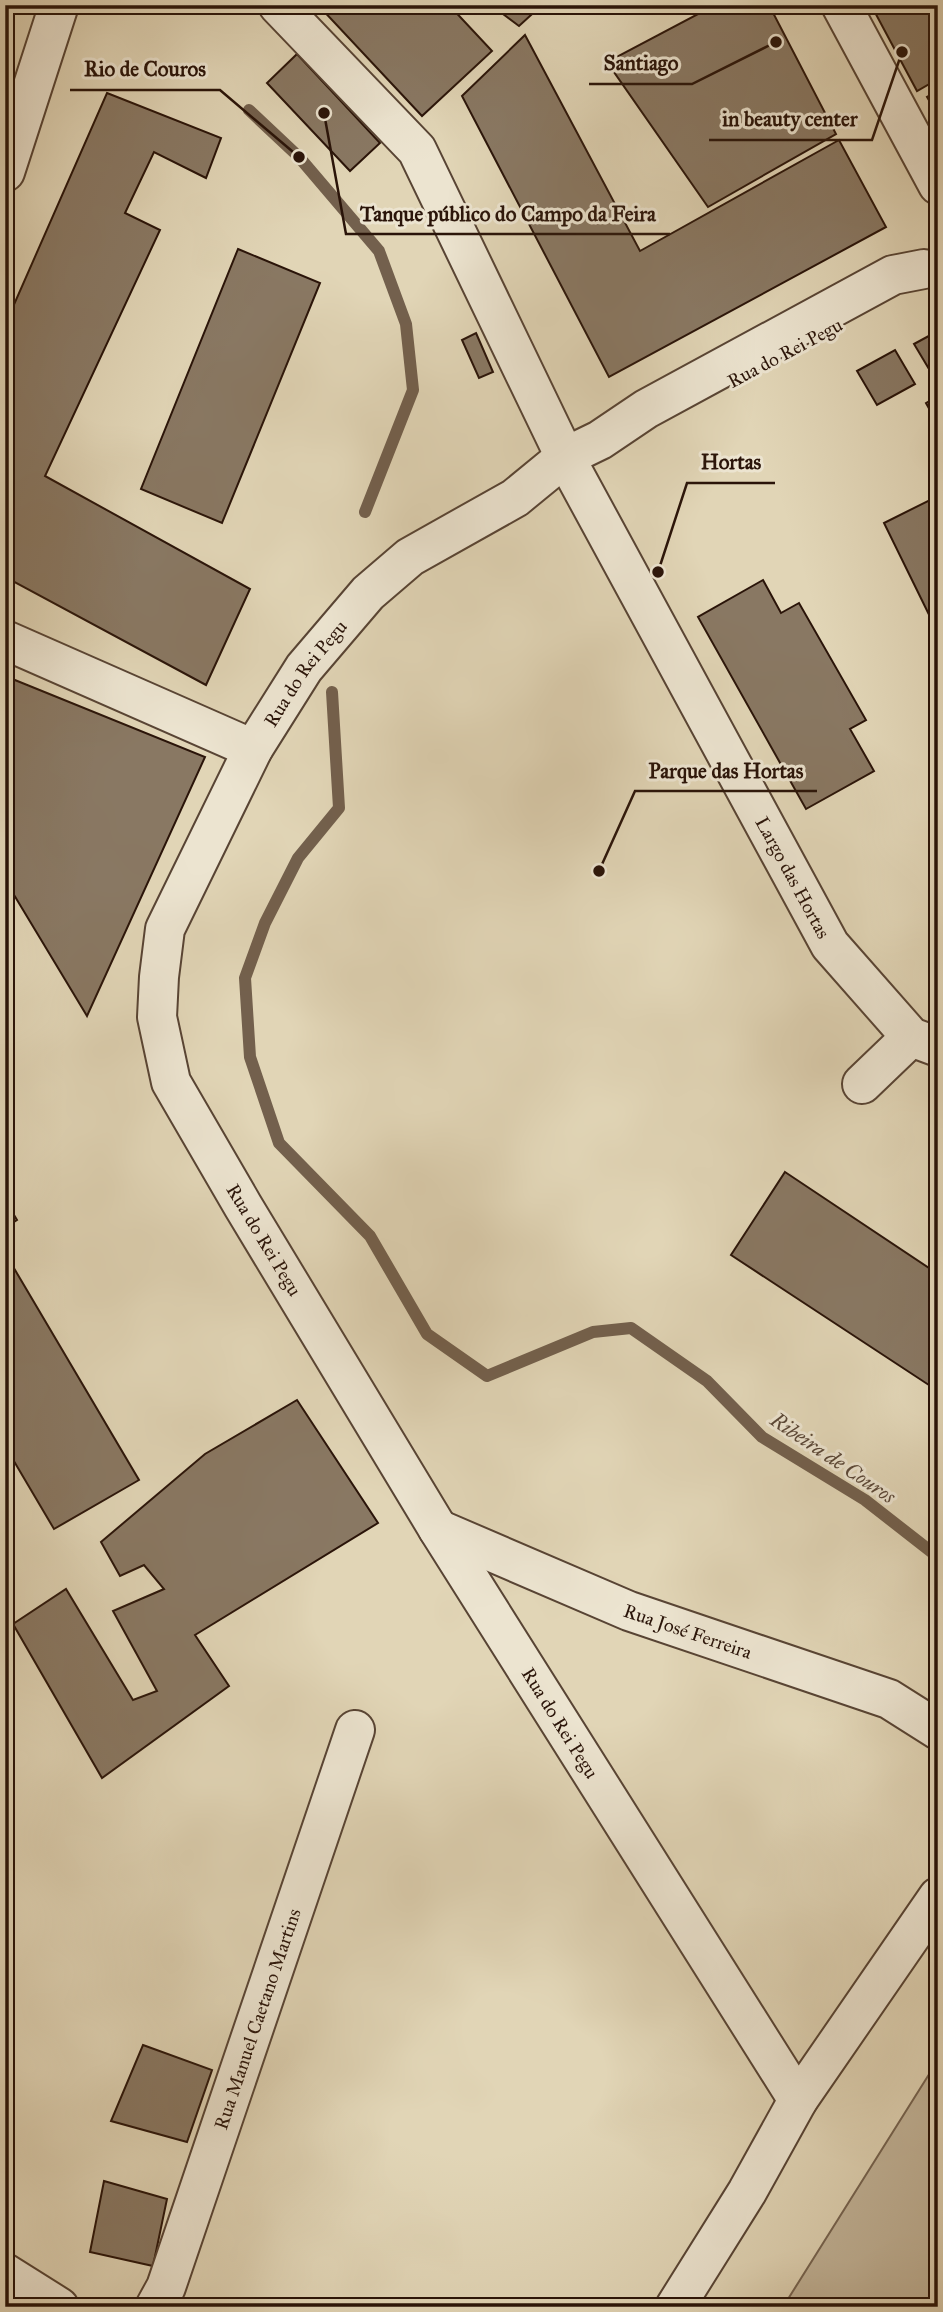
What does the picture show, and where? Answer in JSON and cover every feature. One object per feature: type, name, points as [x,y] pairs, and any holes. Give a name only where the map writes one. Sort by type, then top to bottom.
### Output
[{"type":"street","points":[[5,172],[59,5]]},
{"type":"street","name":"Largo das Hortas","points":[[278,5],[417,150],[565,457],[830,946],[925,1042],[862,1084]]},
{"type":"street","points":[[841,5],[938,185]]},
{"type":"street","name":"Rua do Rei Pegu","points":[[798,2100],[438,1529],[243,1206],[172,1082],[157,1017],[159,977],[165,929],[253,749],[304,668],[368,593],[410,557],[515,498],[565,457],[600,440],[653,425],[901,290],[931,265]]},
{"type":"street","points":[[5,640],[253,749]]},
{"type":"street","name":"Rua José Ferreira","points":[[438,1529],[629,1611],[889,1699],[938,1730]]},
{"type":"street","name":"Rua Manuel Caetano Martins","points":[[155,2307],[166,2287],[355,1730]]},
{"type":"street","points":[[675,2307],[747,2192],[798,2100],[938,1897]]},
{"type":"street","points":[[5,2273],[60,2307]]},
{"type":"shaded area","points":[[938,2060],[938,2307],[783,2307]]},
{"type":"building","points":[[318,5],[449,5],[492,51],[422,116]]},
{"type":"building","points":[[491,5],[542,5],[519,26]]},
{"type":"building","points":[[715,5],[769,5],[836,134],[708,207],[607,62]]},
{"type":"building","points":[[871,5],[936,5],[938,79],[917,91]]},
{"type":"building","points":[[525,35],[640,251],[839,140],[886,227],[609,377],[462,96]]},
{"type":"building","points":[[297,54],[380,143],[350,171],[267,83]]},
{"type":"building","points":[[938,91],[938,116],[927,97]]},
{"type":"building","points":[[107,93],[221,138],[206,178],[154,152],[125,213],[160,230],[45,476],[250,589],[206,685],[5,577],[5,325]]},
{"type":"building","points":[[238,249],[320,283],[222,523],[141,489]]},
{"type":"building","points":[[938,331],[938,370],[932,374],[914,344]]},
{"type":"building","points":[[476,333],[493,372],[479,378],[462,340]]},
{"type":"building","points":[[895,350],[915,384],[877,405],[857,371]]},
{"type":"building","points":[[938,396],[938,420],[936,421],[926,403]]},
{"type":"building","points":[[938,496],[938,633],[884,523]]},
{"type":"building","points":[[763,580],[781,613],[799,603],[866,720],[850,729],[874,771],[806,809],[698,617]]},
{"type":"building","points":[[5,676],[205,757],[87,1016],[5,880]]},
{"type":"building","points":[[785,1172],[938,1274],[938,1391],[731,1255]]},
{"type":"building","points":[[5,1200],[17,1220],[5,1228]]},
{"type":"building","points":[[5,1253],[139,1480],[54,1529],[5,1446]]},
{"type":"building","points":[[297,1400],[378,1523],[195,1635],[229,1686],[102,1778],[13,1624],[66,1589],[133,1700],[157,1691],[113,1611],[164,1589],[144,1565],[120,1576],[101,1542],[205,1454]]},
{"type":"building","points":[[143,2045],[212,2070],[187,2142],[111,2121]]},
{"type":"building","points":[[104,2181],[167,2199],[153,2266],[90,2252]]},
{"type":"waterway","name":"Ribeira de Couros","points":[[249,110],[299,157],[379,251],[406,324],[413,390],[365,512]]},
{"type":"waterway","name":"Ribeira de Couros","points":[[332,692],[339,808],[298,858],[265,923],[245,978],[250,1057],[279,1143],[370,1236],[427,1334],[487,1376],[593,1332],[631,1328],[707,1381],[762,1437],[865,1500],[938,1557]]},
{"type":"place","name":"Santiago","points":[[776,42]]},
{"type":"place","name":"in beauty center","points":[[902,52]]},
{"type":"place","name":"Tanque público do Campo da Feira","points":[[324,113]]},
{"type":"place","name":"Rio de Couros","points":[[299,157]]},
{"type":"place","name":"Hortas","points":[[658,572]]},
{"type":"place","name":"Parque das Hortas","points":[[599,871]]}]
